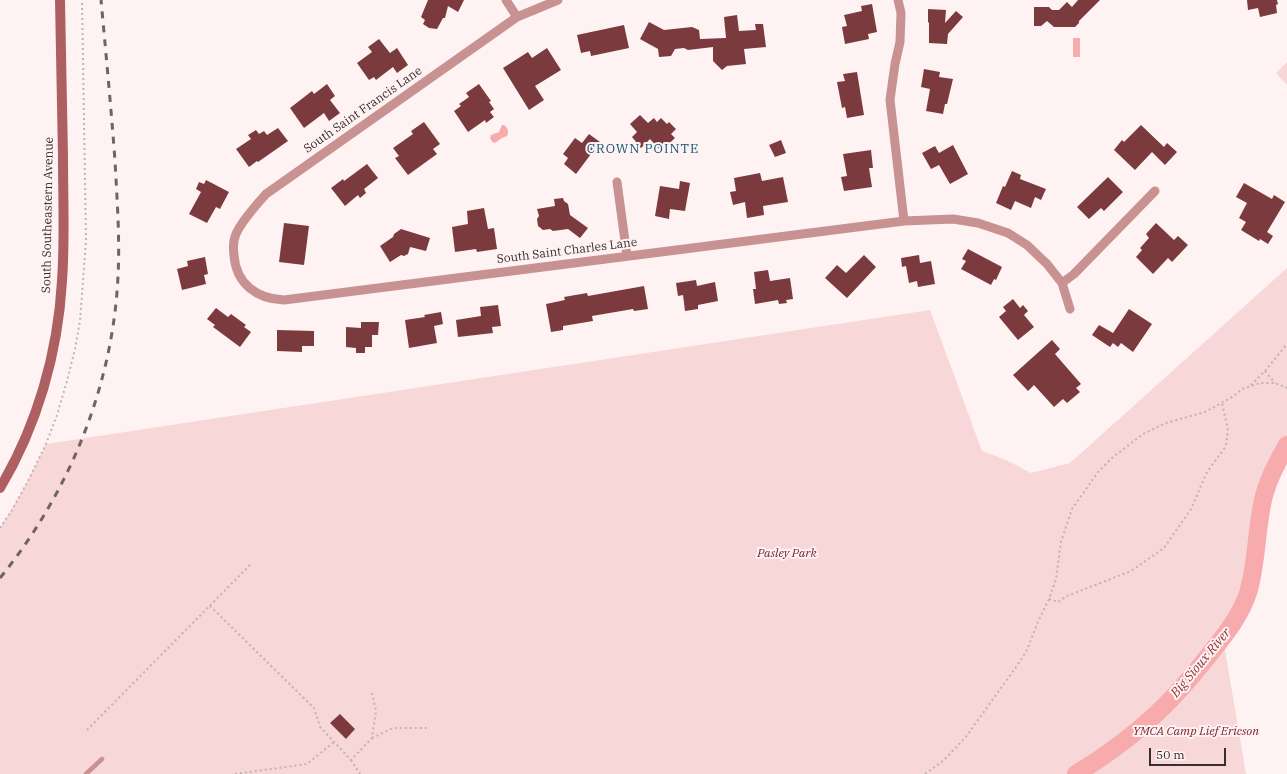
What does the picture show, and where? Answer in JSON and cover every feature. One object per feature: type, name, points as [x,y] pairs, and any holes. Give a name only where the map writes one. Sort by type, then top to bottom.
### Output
[{"type":"main road","name":"South Southeastern Avenue","points":[[0,488],[25,438],[35,412],[50,361],[58,321],[63,257],[60,0]]},
{"type":"street","points":[[506,0],[516,17]]},
{"type":"street","name":"South Saint Francis Lane","points":[[240,278],[236,270],[234,260],[233,247],[236,233],[266,194],[516,17],[558,0]]},
{"type":"street","points":[[898,0],[901,13],[900,42],[890,100],[904,221]]},
{"type":"street","points":[[617,182],[627,256]]},
{"type":"street","points":[[1062,283],[1074,274],[1155,190]]},
{"type":"street","name":"South Saint Charles Lane","points":[[240,278],[249,288],[259,294],[272,299],[284,300],[904,221],[953,219],[978,224],[1008,234],[1027,245],[1048,264],[1062,283],[1070,309]]},
{"type":"lane","points":[[86,774],[102,759]]},
{"type":"path","points":[[0,528],[28,481],[57,415],[75,349],[80,321],[86,241],[82,0]]},
{"type":"path","points":[[1250,386],[1265,371],[1287,344]]},
{"type":"path","points":[[1265,371],[1275,383]]},
{"type":"path","points":[[925,774],[944,760],[965,738],[1026,652],[1056,579],[1061,542],[1072,509],[1098,472],[1113,457],[1143,434],[1166,423],[1205,412],[1234,396],[1242,389],[1260,382],[1275,383],[1287,388]]},
{"type":"path","points":[[1049,599],[1058,602],[1067,596],[1130,571],[1164,548],[1191,509],[1207,472],[1226,446],[1228,430],[1222,403]]},
{"type":"path","points":[[87,730],[251,564]]},
{"type":"path","points":[[210,606],[314,708],[320,727],[351,760],[360,774]]},
{"type":"path","points":[[372,693],[376,710],[372,738]]},
{"type":"path","points":[[351,760],[372,738],[393,728],[428,728]]},
{"type":"path","points":[[235,774],[307,764],[334,742]]},
{"type":"green space","points":[[1287,62],[1287,85],[1276,73]]},
{"type":"green space","name":"Pasley Park","points":[[1287,268],[1287,445],[1273,472],[1263,499],[1253,572],[1247,594],[1239,613],[1223,638],[1246,774],[0,774],[0,528],[13,508],[46,444],[930,310],[982,451],[1006,460],[1031,473],[1070,463]]},
{"type":"shaded area","points":[[1073,38],[1080,38],[1080,57],[1073,57]]},
{"type":"shaded area","points":[[502,125],[504,125],[507,129],[507,136],[494,143],[491,141],[491,135],[499,132]]},
{"type":"building","points":[[428,0],[464,0],[458,12],[448,6],[445,18],[443,18],[437,29],[429,28],[423,24],[425,20],[421,17]]},
{"type":"building","points":[[1078,0],[1100,0],[1075,27],[1054,27],[1047,21],[1041,26],[1034,26],[1034,7],[1049,7],[1052,10],[1059,10],[1067,2],[1072,7]]},
{"type":"building","points":[[1247,0],[1277,0],[1277,13],[1260,17],[1258,8],[1248,10]]},
{"type":"building","points":[[872,4],[877,32],[868,34],[869,39],[845,44],[842,27],[847,26],[844,15],[862,11],[861,6]]},
{"type":"building","points":[[928,9],[946,10],[945,23],[956,11],[963,17],[948,34],[947,44],[929,43]]},
{"type":"building","points":[[737,15],[739,31],[756,30],[755,24],[763,24],[766,47],[744,49],[746,64],[727,66],[722,70],[713,61],[713,47],[688,50],[684,48],[675,49],[671,56],[659,57],[658,49],[640,39],[649,22],[664,30],[692,27],[699,30],[700,39],[726,38],[724,17]]},
{"type":"building","points":[[624,25],[629,48],[591,56],[590,51],[581,53],[577,35]]},
{"type":"building","points":[[379,39],[390,53],[397,48],[408,65],[397,73],[393,67],[376,80],[374,77],[369,80],[357,63],[372,52],[368,47]]},
{"type":"building","points":[[547,48],[561,70],[535,86],[544,100],[529,110],[503,68],[528,52],[532,58]]},
{"type":"building","points":[[924,69],[940,72],[939,77],[953,79],[943,114],[926,111],[930,89],[921,87]]},
{"type":"building","points":[[857,72],[864,115],[847,118],[845,107],[842,108],[837,82],[845,81],[843,74]]},
{"type":"building","points":[[327,84],[335,96],[330,100],[340,113],[329,121],[324,113],[304,128],[290,108],[312,91],[314,94]]},
{"type":"building","points":[[479,84],[491,101],[489,102],[494,109],[490,112],[494,117],[486,123],[485,120],[468,132],[454,111],[461,106],[459,104],[469,97],[466,93]]},
{"type":"building","points":[[640,115],[648,123],[654,118],[657,122],[661,118],[667,124],[669,122],[676,129],[671,134],[675,138],[661,151],[650,139],[641,148],[632,137],[637,132],[630,124]]},
{"type":"building","points":[[424,122],[440,144],[433,149],[437,154],[408,175],[395,158],[399,156],[393,148],[413,134],[411,131]]},
{"type":"building","points":[[1141,125],[1164,147],[1167,143],[1177,152],[1165,165],[1152,152],[1135,170],[1114,150],[1122,140],[1124,142]]},
{"type":"building","points":[[278,128],[288,141],[249,167],[236,149],[251,139],[248,135],[256,130],[259,134],[264,131],[267,135]]},
{"type":"building","points":[[589,134],[600,142],[576,174],[564,164],[568,158],[563,154],[575,138],[582,143]]},
{"type":"building","points":[[781,140],[786,153],[775,157],[769,145]]},
{"type":"building","points":[[953,145],[968,174],[950,184],[939,165],[931,169],[922,153],[935,146],[939,153]]},
{"type":"building","points":[[871,150],[873,168],[869,168],[872,187],[844,191],[841,177],[847,176],[843,154]]},
{"type":"building","points":[[367,164],[378,178],[364,189],[366,193],[360,198],[358,195],[345,206],[331,188],[343,179],[344,181]]},
{"type":"building","points":[[1012,171],[1021,175],[1020,179],[1046,189],[1041,200],[1035,197],[1031,208],[1015,201],[1011,210],[996,203],[1003,186],[1005,187]]},
{"type":"building","points":[[760,173],[762,181],[783,177],[788,202],[763,206],[764,215],[747,218],[745,202],[733,205],[730,192],[736,191],[734,178]]},
{"type":"building","points":[[1108,177],[1123,192],[1104,211],[1101,208],[1089,219],[1077,207]]},
{"type":"building","points":[[206,180],[229,192],[220,209],[216,207],[207,223],[189,214],[201,192],[196,189],[199,182],[204,184]]},
{"type":"building","points":[[680,181],[690,183],[685,211],[670,209],[669,219],[655,216],[660,186],[679,189]]},
{"type":"building","points":[[1244,183],[1272,199],[1274,195],[1285,202],[1267,232],[1273,236],[1268,244],[1260,239],[1259,241],[1241,230],[1246,222],[1239,218],[1247,203],[1236,197]]},
{"type":"building","points":[[563,198],[568,204],[570,215],[588,228],[580,238],[568,229],[553,231],[550,229],[543,230],[538,226],[537,219],[539,216],[537,209],[555,206],[554,199]]},
{"type":"building","points":[[484,208],[488,229],[494,228],[497,249],[477,252],[476,249],[455,252],[452,227],[468,224],[467,211]]},
{"type":"building","points":[[284,223],[309,226],[304,265],[279,262]]},
{"type":"building","points":[[1156,223],[1174,240],[1178,236],[1188,245],[1172,262],[1168,258],[1153,274],[1136,257],[1142,250],[1140,248],[1149,238],[1146,234]]},
{"type":"building","points":[[401,229],[430,238],[426,251],[410,247],[408,254],[404,256],[401,255],[390,262],[380,246]]},
{"type":"building","points":[[968,249],[1002,267],[996,280],[994,279],[991,285],[961,269],[966,261],[962,259]]},
{"type":"building","points":[[864,255],[876,267],[847,298],[825,278],[837,265],[846,273]]},
{"type":"building","points":[[919,255],[920,263],[931,261],[935,284],[918,287],[917,281],[909,283],[906,266],[902,267],[901,258]]},
{"type":"building","points":[[205,257],[208,274],[204,275],[206,284],[182,290],[177,269],[188,266],[187,261]]},
{"type":"building","points":[[768,270],[770,281],[790,278],[793,299],[786,300],[787,303],[779,304],[778,300],[755,304],[753,289],[756,289],[754,272]]},
{"type":"building","points":[[696,280],[697,286],[715,282],[718,301],[698,305],[698,309],[685,311],[683,295],[678,296],[676,283]]},
{"type":"building","points":[[644,286],[648,309],[634,311],[633,309],[592,316],[593,321],[563,326],[563,330],[551,332],[546,304],[565,300],[564,297],[587,293],[588,296]]},
{"type":"building","points":[[1013,299],[1020,308],[1023,305],[1028,311],[1024,315],[1034,327],[1018,340],[999,317],[1006,311],[1003,307]]},
{"type":"building","points":[[498,305],[501,326],[492,327],[493,333],[458,337],[456,320],[481,316],[480,307]]},
{"type":"building","points":[[216,308],[228,317],[231,314],[246,325],[244,327],[251,332],[240,347],[213,327],[215,325],[207,319]]},
{"type":"building","points":[[1129,309],[1152,324],[1133,352],[1121,343],[1118,347],[1113,343],[1110,347],[1092,335],[1099,325],[1113,333]]},
{"type":"building","points":[[441,312],[443,324],[434,326],[437,343],[409,348],[405,320],[425,317],[424,315]]},
{"type":"building","points":[[361,322],[379,322],[378,335],[372,335],[372,347],[365,347],[365,353],[356,353],[356,348],[346,347],[346,327],[361,328]]},
{"type":"building","points":[[277,330],[314,331],[314,346],[302,346],[302,352],[277,351]]},
{"type":"building","points":[[1052,340],[1060,349],[1055,354],[1081,384],[1076,388],[1080,392],[1067,403],[1063,399],[1054,407],[1034,385],[1028,391],[1013,375]]},
{"type":"building","points":[[340,714],[355,729],[346,739],[330,723]]},
{"type":"waterway","name":"Big Sioux River","points":[[1076,774],[1119,745],[1160,710],[1197,670],[1231,626],[1245,602],[1251,582],[1261,512],[1267,486],[1287,445]]},
{"type":"railway","points":[[0,578],[25,545],[47,510],[66,474],[83,436],[97,397],[107,358],[114,317],[119,247],[115,161],[101,0]]},
{"type":"district","name":"CROWN POINTE","points":[[643,149]]},
{"type":"park label","name":"YMCA Camp Lief Ericson","points":[[1196,732]]}]
